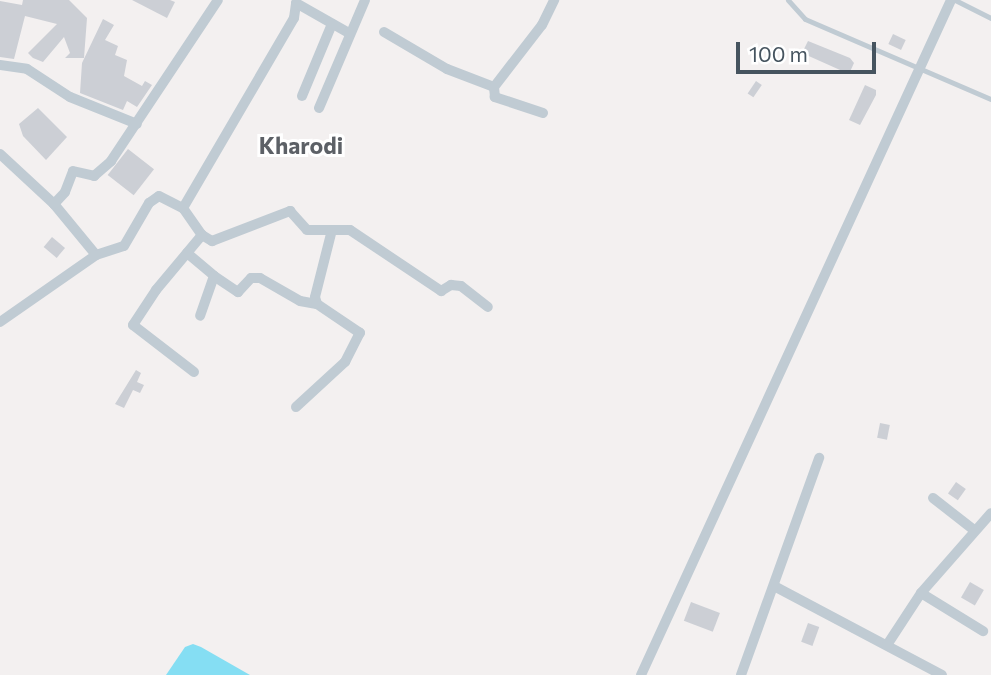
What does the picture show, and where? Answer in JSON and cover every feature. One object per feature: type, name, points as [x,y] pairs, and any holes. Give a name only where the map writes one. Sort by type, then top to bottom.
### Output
[{"type":"street","points":[[54,204],[65,192],[67,177],[73,172],[94,176],[104,169],[137,124],[218,0]]},
{"type":"street","points":[[319,108],[365,0]]},
{"type":"street","points":[[543,113],[495,97],[494,87],[542,25],[554,0]]},
{"type":"street","points":[[641,675],[953,0]]},
{"type":"street","points":[[293,1],[349,33]]},
{"type":"street","points":[[183,208],[294,18],[293,1]]},
{"type":"street","points":[[302,96],[332,24]]},
{"type":"street","points":[[384,32],[447,69],[494,87]]},
{"type":"street","points":[[0,65],[27,69],[70,97],[137,124]]},
{"type":"street","points":[[0,154],[54,204],[96,255]]},
{"type":"street","points":[[0,322],[96,255],[124,246],[153,199],[159,196],[183,208],[202,235],[212,241],[290,211],[307,230],[350,230],[441,292],[451,285],[461,286],[488,306]]},
{"type":"street","points":[[317,304],[315,297],[332,230]]},
{"type":"street","points":[[194,372],[133,325],[202,235]]},
{"type":"street","points":[[187,253],[238,292],[251,278],[260,278],[300,300],[317,304],[360,333],[345,362],[296,407]]},
{"type":"street","points":[[200,316],[214,275]]},
{"type":"street","points":[[741,675],[819,458]]},
{"type":"street","points":[[933,498],[974,530]]},
{"type":"street","points":[[887,645],[921,593],[991,513]]},
{"type":"street","points":[[774,586],[942,675]]},
{"type":"street","points":[[921,593],[983,631]]},
{"type":"lane","points":[[788,0],[805,19],[991,99]]},
{"type":"lane","points":[[953,0],[991,18]]},
{"type":"water","points":[[193,644],[250,675],[166,675],[185,647]]},
{"type":"building","points":[[23,0],[69,0],[87,18],[84,58],[65,58],[70,53],[64,37],[43,62],[33,58],[28,53],[57,24],[25,16],[14,59],[0,57],[0,1],[22,5]]},
{"type":"building","points":[[132,0],[170,0],[175,2],[167,18]]},
{"type":"building","points":[[103,19],[114,25],[105,40],[118,46],[115,55],[127,60],[124,76],[142,86],[145,81],[152,85],[137,107],[127,101],[123,110],[80,93],[82,63]]},
{"type":"building","points":[[893,34],[906,40],[901,50],[888,44]]},
{"type":"building","points":[[808,41],[850,58],[854,63],[849,74],[802,53]]},
{"type":"building","points":[[756,81],[762,85],[753,97],[748,93]]},
{"type":"building","points":[[865,85],[876,90],[876,95],[860,125],[849,120]]},
{"type":"building","points":[[38,108],[67,137],[46,160],[23,136],[19,124]]},
{"type":"building","points":[[128,149],[154,169],[134,195],[108,175]]},
{"type":"building","points":[[52,237],[65,248],[57,258],[44,247]]},
{"type":"building","points":[[136,370],[141,373],[137,382],[144,385],[140,393],[133,390],[124,408],[115,404]]},
{"type":"building","points":[[880,423],[890,425],[887,440],[877,438]]},
{"type":"building","points":[[956,482],[966,489],[958,500],[948,493]]},
{"type":"building","points":[[970,582],[984,590],[975,606],[961,598]]},
{"type":"building","points":[[691,602],[720,613],[713,632],[684,621]]},
{"type":"building","points":[[808,623],[819,627],[812,646],[801,642]]},
{"type":"district","name":"Kharodi","points":[[301,145]]}]
